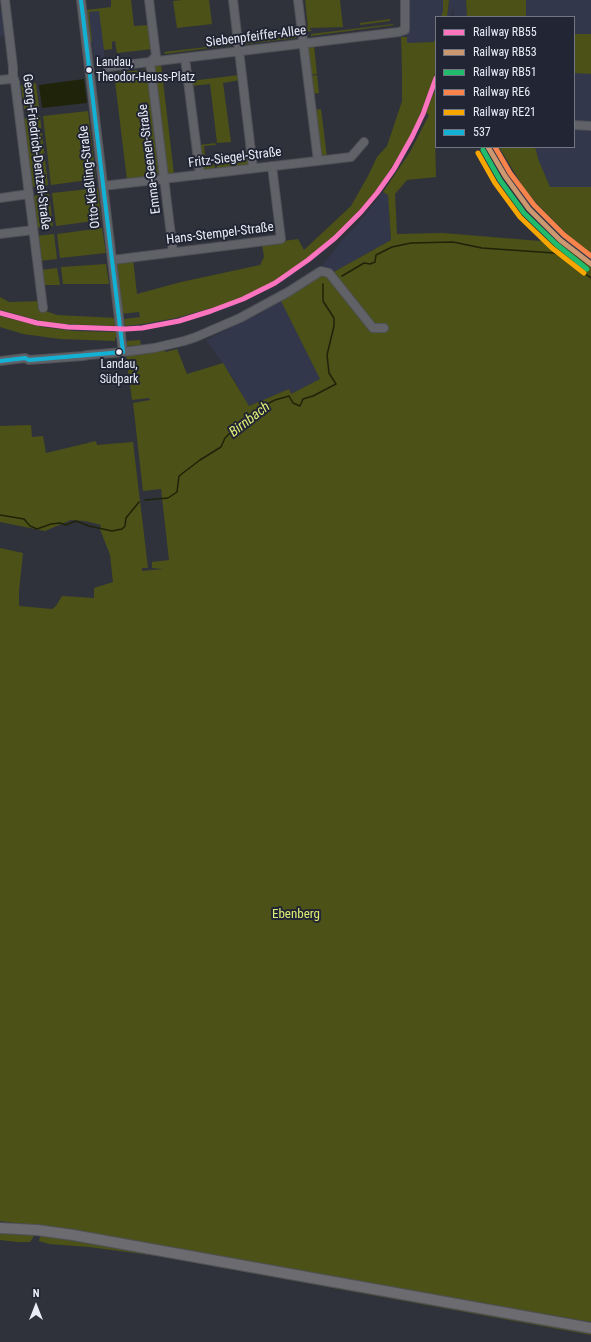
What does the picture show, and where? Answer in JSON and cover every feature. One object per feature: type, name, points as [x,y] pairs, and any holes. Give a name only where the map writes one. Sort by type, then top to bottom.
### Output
[{"type":"main road","points":[[2,1228],[36,1230],[73,1235],[591,1328]]},
{"type":"street","name":"Georg-Friedrich-Dentzel-Straße","points":[[5,0],[14,70],[13,76],[15,82],[43,308]]},
{"type":"street","name":"Otto-Kießling-Straße","points":[[81,0],[124,352]]},
{"type":"street","points":[[149,0],[156,56],[150,62]]},
{"type":"street","points":[[233,0],[253,168]]},
{"type":"street","points":[[298,0],[318,161]]},
{"type":"street","name":"Siebenpfeiffer-Allee","points":[[108,67],[399,32],[405,30],[405,0]]},
{"type":"street","points":[[185,58],[200,175]]},
{"type":"street","name":"Emma-Geenen-Straße","points":[[150,62],[174,252]]},
{"type":"street","points":[[0,80],[10,79],[13,76]]},
{"type":"street","points":[[575,125],[591,126]]},
{"type":"street","name":"Fritz-Siegel-Straße","points":[[103,186],[351,157],[364,142]]},
{"type":"street","name":"Hans-Stempel-Straße","points":[[112,260],[281,239],[272,166]]},
{"type":"street","points":[[0,198],[29,194]]},
{"type":"street","points":[[0,234],[33,230]]},
{"type":"street","points":[[2,360],[83,356],[170,345],[211,331],[257,310],[321,271],[329,273],[373,328],[384,328]]},
{"type":"shaded area","points":[[405,0],[443,0],[441,16],[435,16],[434,42],[407,43]]},
{"type":"shaded area","points":[[449,0],[466,0],[467,16],[454,16],[453,7],[451,16],[447,16]]},
{"type":"shaded area","points":[[526,0],[591,0],[591,187],[550,187],[535,148],[575,148],[575,16],[526,16]]},
{"type":"shaded area","points":[[111,7],[115,41],[112,42],[112,49],[104,50],[104,58],[94,59],[92,42],[90,42],[86,10]]},
{"type":"shaded area","points":[[0,11],[5,36],[0,37]]},
{"type":"shaded area","points":[[435,74],[435,89],[419,129],[401,162],[380,193],[356,221],[318,256],[286,280],[234,306],[174,325],[125,331],[125,326],[176,318],[242,298],[284,275],[324,245],[367,202],[391,169],[420,116]]},
{"type":"shaded area","points":[[84,79],[87,103],[42,108],[39,85]]},
{"type":"shaded area","points":[[487,148],[500,148],[513,172],[539,206],[570,237],[591,253],[591,267],[564,247],[536,221],[519,200],[497,168]]},
{"type":"shaded area","points":[[383,192],[388,195],[391,240],[332,273],[323,265]]},
{"type":"shaded area","points":[[281,301],[320,379],[291,394],[288,390],[248,406],[235,381],[206,340],[250,316],[256,316]]},
{"type":"shaded area","points":[[0,310],[45,322],[116,326],[117,332],[75,331],[43,327],[0,316]]},
{"type":"green space","points":[[111,0],[131,0],[134,26],[149,25],[153,49],[117,53],[115,41],[112,42],[112,49],[104,50],[99,11],[89,12],[92,42],[90,42],[86,10],[111,7]]},
{"type":"green space","points":[[209,0],[212,24],[177,28],[173,1]]},
{"type":"green space","points":[[305,0],[340,0],[343,27],[309,28],[312,31],[304,32],[303,21],[305,21],[308,28]]},
{"type":"green space","points":[[443,0],[449,0],[447,16],[441,16]]},
{"type":"green space","points":[[466,0],[526,0],[526,16],[467,16]]},
{"type":"green space","points":[[390,19],[390,21],[360,25],[360,23]]},
{"type":"green space","points":[[394,25],[311,36],[311,34]]},
{"type":"green space","points":[[575,34],[591,34],[591,74],[575,73]]},
{"type":"green space","points":[[296,36],[296,38],[246,44],[246,42]]},
{"type":"green space","points":[[401,37],[407,37],[407,43],[434,42],[435,39],[435,74],[416,125],[401,153],[381,184],[367,202],[337,234],[307,259],[284,275],[242,298],[176,318],[125,326],[124,319],[140,317],[139,312],[121,314],[114,261],[133,259],[137,294],[181,282],[260,265],[264,257],[262,244],[298,239],[304,250],[351,206],[377,157],[387,146],[402,101]]},
{"type":"green space","points":[[233,45],[165,54],[164,52]]},
{"type":"green space","points":[[306,45],[314,46],[317,74],[310,75]]},
{"type":"green space","points":[[156,64],[161,64],[174,174],[167,174],[154,66]]},
{"type":"green space","points":[[149,69],[161,176],[127,180],[114,73]]},
{"type":"green space","points":[[239,75],[240,80],[223,83],[231,142],[217,143],[210,84],[191,86],[191,81]]},
{"type":"green space","points":[[317,75],[319,93],[312,94],[310,76]]},
{"type":"green space","points":[[36,83],[39,107],[24,109],[21,85]]},
{"type":"green space","name":"Ebenberg","points":[[435,90],[436,177],[407,180],[395,194],[397,234],[443,233],[540,241],[552,237],[591,267],[591,1322],[47,1227],[0,1221],[0,548],[23,553],[19,606],[52,609],[56,606],[62,596],[94,598],[94,588],[113,582],[110,555],[100,529],[101,525],[85,521],[71,520],[45,531],[0,522],[0,426],[31,425],[32,437],[43,436],[46,453],[96,441],[97,445],[133,442],[148,568],[142,568],[142,571],[163,569],[152,568],[152,562],[169,560],[161,489],[143,491],[133,403],[150,400],[149,398],[132,400],[126,355],[164,349],[165,352],[177,349],[187,374],[223,363],[249,406],[289,389],[291,394],[320,379],[281,301],[320,274],[332,273],[391,240],[388,195],[383,192],[410,152],[429,115],[426,113]]},
{"type":"green space","points":[[321,109],[327,157],[322,156],[319,152],[314,110]]},
{"type":"green space","points":[[88,111],[96,179],[51,185],[43,116]]},
{"type":"green space","points":[[40,116],[48,185],[32,187],[21,119]]},
{"type":"green space","points":[[215,143],[216,145],[204,146],[206,164],[214,164],[215,168],[214,170],[203,171],[200,145]]},
{"type":"green space","points":[[500,148],[535,148],[550,187],[591,187],[591,253],[570,237],[525,190]]},
{"type":"green space","points":[[247,152],[249,165],[217,169],[217,163],[245,160],[244,153]]},
{"type":"green space","points":[[98,188],[101,220],[56,226],[52,193]]},
{"type":"green space","points":[[49,194],[53,226],[37,228],[33,196]]},
{"type":"green space","points":[[102,228],[106,253],[60,258],[57,234]]},
{"type":"green space","points":[[54,234],[57,259],[39,261],[36,236]]},
{"type":"green space","points":[[106,264],[109,284],[63,284],[61,267]]},
{"type":"green space","points":[[57,268],[60,285],[42,285],[41,270]]},
{"type":"green space","points":[[0,297],[9,302],[42,301],[43,310],[57,315],[116,318],[116,326],[45,322],[0,310]]},
{"type":"green space","points":[[0,316],[43,327],[75,331],[117,332],[117,338],[115,338],[115,341],[60,339],[23,334],[0,327]]},
{"type":"green space","points":[[140,340],[141,345],[127,346],[127,341]]},
{"type":"green space","points":[[0,1233],[32,1233],[34,1236],[30,1242],[17,1242],[0,1240]]},
{"type":"green space","points":[[46,1234],[591,1332],[591,1335],[157,1256],[89,1247],[49,1244],[39,1241],[40,1237]]},
{"type":"waterway","name":"Birnbach","points":[[342,276],[364,263],[370,264],[375,262],[376,255],[392,247],[411,243],[453,242],[482,248],[554,253],[570,260],[591,278]]},
{"type":"waterway","name":"Birnbach","points":[[145,500],[168,498],[177,492],[179,476],[200,460],[221,447],[225,438],[229,434],[246,423],[265,405],[289,396],[293,403],[300,406],[303,399],[313,396],[336,384],[329,373],[327,355],[334,326],[334,318],[323,301],[323,284]]},
{"type":"waterway","name":"Birnbach","points":[[0,515],[24,519],[30,526],[37,529],[51,524],[60,523],[66,525],[76,521],[89,526],[112,531],[122,529],[125,526],[126,518],[139,502]]},
{"type":"rail line","name":"RB55","points":[[0,313],[37,323],[68,327],[125,329],[142,328],[179,321],[211,311],[243,299],[275,283],[308,260],[335,238],[361,212],[377,193],[394,169],[412,137],[423,114],[435,81]]},
{"type":"rail line","name":"RB53","points":[[489,148],[505,176],[529,209],[560,240],[591,264]]},
{"type":"rail line","name":"RE6","points":[[496,148],[510,173],[534,205],[564,235],[591,256]]},
{"type":"rail line","name":"RB51","points":[[483,150],[500,180],[524,213],[556,244],[587,269]]},
{"type":"rail line","name":"RE21","points":[[478,153],[495,183],[520,217],[552,248],[584,273]]},
{"type":"transit line","name":"537","points":[[81,0],[123,352]]},
{"type":"transit line","name":"537","points":[[0,361],[123,352]]},
{"type":"place","name":"Landau, Theodor-Heuss-Platz","points":[[89,70]]},
{"type":"place","name":"Landau, Südpark","points":[[119,352]]}]
